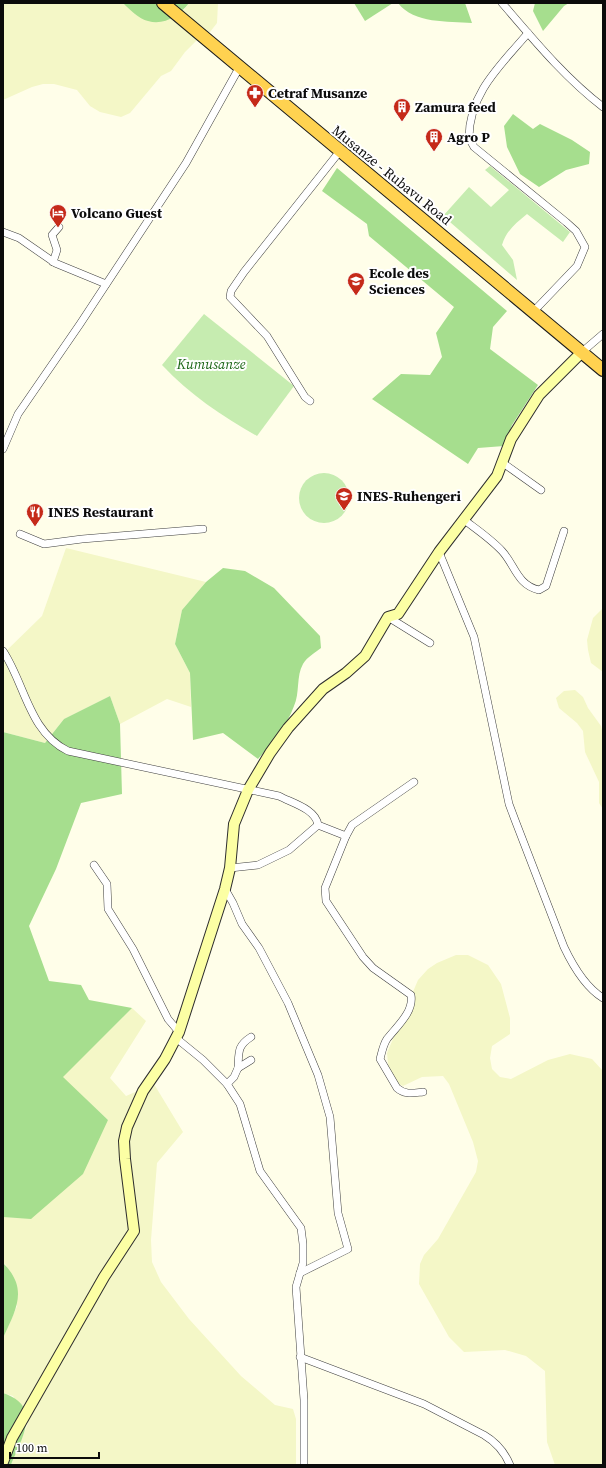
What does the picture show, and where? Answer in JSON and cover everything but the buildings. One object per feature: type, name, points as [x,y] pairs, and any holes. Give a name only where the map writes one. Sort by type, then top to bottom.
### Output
[{"type":"highway","name":"Musanze - Rubavu Road","points":[[163,3],[239,68],[603,370]]},
{"type":"main road","points":[[3,1462],[12,1438],[104,1277],[134,1230],[125,1159],[124,1141],[127,1127],[143,1091],[165,1059],[178,1035],[225,889],[230,868],[234,824],[248,790],[288,728],[323,689],[346,673],[365,656],[388,617],[398,614],[463,519],[490,488],[503,463],[510,439],[539,395],[582,352]]},
{"type":"street","points":[[502,3],[528,33],[574,81],[603,107]]},
{"type":"street","points":[[528,33],[495,72],[478,95],[469,138],[474,147],[576,231],[585,247],[577,266],[533,312]]},
{"type":"street","points":[[3,449],[18,414],[38,387],[186,163],[239,68]]},
{"type":"street","points":[[310,402],[305,397],[267,336],[230,297],[231,291],[244,272],[340,151]]},
{"type":"street","points":[[53,262],[57,250],[52,235],[59,227]]},
{"type":"street","points":[[3,232],[19,238],[53,262],[106,284]]},
{"type":"street","points":[[582,352],[603,334]]},
{"type":"street","points":[[503,463],[541,490]]},
{"type":"street","points":[[463,519],[501,550],[522,582],[528,587],[539,590],[546,586],[564,531]]},
{"type":"street","points":[[20,534],[44,544],[203,528]]},
{"type":"street","points":[[439,552],[474,637],[509,804],[564,947],[574,967],[592,988],[603,998]]},
{"type":"street","points":[[388,617],[430,644]]},
{"type":"street","points":[[3,651],[18,680],[32,714],[47,734],[61,748],[68,751],[279,796],[308,811],[318,819],[318,825],[289,850],[258,865],[230,868]]},
{"type":"street","points":[[414,782],[352,825],[325,888],[326,901],[363,957],[373,968],[411,995],[412,999],[407,1014],[387,1039],[380,1059],[401,1091],[410,1094],[423,1092]]},
{"type":"street","points":[[318,825],[346,836]]},
{"type":"street","points":[[94,865],[106,884],[108,909],[134,949],[168,1019],[178,1035],[227,1084],[240,1104],[257,1166],[301,1228],[303,1244],[300,1273],[296,1287],[304,1400],[304,1465]]},
{"type":"street","points":[[225,889],[234,903],[242,924],[259,948],[288,1003],[310,1054],[330,1117],[338,1213],[348,1249],[300,1273]]},
{"type":"street","points":[[227,1084],[234,1077],[238,1068],[242,1043],[251,1037]]},
{"type":"street","points":[[238,1068],[251,1060]]},
{"type":"street","points":[[300,1357],[424,1404],[490,1438],[506,1455],[510,1465]]},
{"type":"green space","points":[[3,3],[123,3],[131,10],[184,10],[189,3],[218,3],[217,23],[210,32],[200,37],[185,52],[171,71],[161,76],[130,113],[121,117],[100,112],[90,106],[77,90],[54,84],[43,84],[32,87],[3,100]]},
{"type":"green space","points":[[123,3],[189,3],[181,12],[166,21],[154,22],[148,21],[134,14]]},
{"type":"green space","points":[[354,3],[393,3],[365,21]]},
{"type":"green space","points":[[398,3],[465,3],[472,23],[422,18],[405,10]]},
{"type":"green space","points":[[535,3],[569,3],[564,6],[543,31],[533,11]]},
{"type":"green space","points":[[513,114],[533,129],[540,124],[572,140],[590,152],[589,164],[566,170],[539,187],[520,174],[507,147],[504,126]]},
{"type":"green space","points":[[490,166],[570,232],[563,242],[527,214],[519,221],[509,231],[502,245],[513,260],[517,280],[443,216],[469,187],[491,207],[509,190],[485,170]]},
{"type":"green space","points":[[337,168],[507,311],[493,327],[490,349],[538,385],[512,425],[504,446],[478,448],[468,464],[372,399],[401,374],[430,375],[442,357],[436,333],[454,307],[369,236],[367,224],[322,191]]},
{"type":"green space","name":"Kumusanze","points":[[204,314],[294,386],[257,436],[231,421],[207,404],[184,386],[162,365]]},
{"type":"green space","points":[[324,473],[338,477],[345,484],[349,498],[345,512],[338,519],[324,523],[310,519],[303,512],[299,498],[303,484],[310,477]]},
{"type":"green space","points":[[66,548],[206,582],[182,610],[175,644],[190,673],[191,707],[167,699],[120,724],[110,696],[64,719],[45,743],[3,732],[3,654],[42,616]]},
{"type":"green space","points":[[223,568],[245,571],[274,588],[320,636],[321,648],[307,659],[299,674],[296,701],[291,713],[279,734],[258,759],[223,733],[193,740],[190,673],[175,644],[182,610],[206,582]]},
{"type":"green space","points":[[603,608],[603,672],[591,663],[587,640],[593,618]]},
{"type":"green space","points":[[575,690],[583,697],[588,708],[601,726],[603,734],[603,809],[599,803],[599,782],[585,752],[583,731],[577,723],[559,708],[556,698],[564,691]]},
{"type":"green space","points":[[110,696],[120,724],[122,794],[81,803],[56,869],[29,926],[49,981],[81,985],[89,1000],[132,1008],[63,1077],[108,1120],[83,1174],[31,1219],[3,1217],[3,732],[45,743],[64,719]]},
{"type":"green space","points":[[456,955],[468,955],[488,965],[501,984],[510,1018],[510,1034],[492,1046],[490,1058],[492,1069],[500,1077],[511,1079],[548,1060],[570,1054],[592,1059],[603,1071],[603,1465],[555,1465],[547,1442],[545,1371],[526,1356],[505,1350],[464,1352],[449,1337],[419,1284],[420,1264],[424,1255],[438,1239],[476,1172],[478,1161],[473,1142],[449,1084],[443,1076],[422,1077],[403,1086],[394,1082],[389,1073],[387,1053],[418,980],[428,969],[437,963]]},
{"type":"green space","points":[[132,1008],[146,1021],[110,1078],[126,1096],[154,1084],[183,1132],[157,1163],[151,1240],[152,1262],[161,1282],[189,1319],[241,1376],[275,1405],[293,1409],[296,1419],[296,1465],[11,1465],[28,1423],[13,1396],[3,1393],[3,1338],[17,1306],[6,1265],[3,1263],[3,1217],[31,1218],[108,1120],[62,1077]]},
{"type":"green space","points":[[3,1263],[11,1272],[16,1282],[18,1299],[16,1308],[3,1338]]},
{"type":"green space","points":[[3,1393],[15,1399],[23,1406],[26,1414],[24,1434],[11,1465],[3,1465]]},
{"type":"place","name":"Cetraf Musanze","points":[[255,108]]},
{"type":"place","name":"Zamura feed","points":[[402,122]]},
{"type":"place","name":"Agro P","points":[[434,152]]},
{"type":"place","name":"Volcano Guest","points":[[58,228]]},
{"type":"place","name":"Ecole des Sciences","points":[[356,296]]},
{"type":"place","name":"INES-Ruhengeri","points":[[344,511]]},
{"type":"place","name":"INES Restaurant","points":[[35,527]]}]
